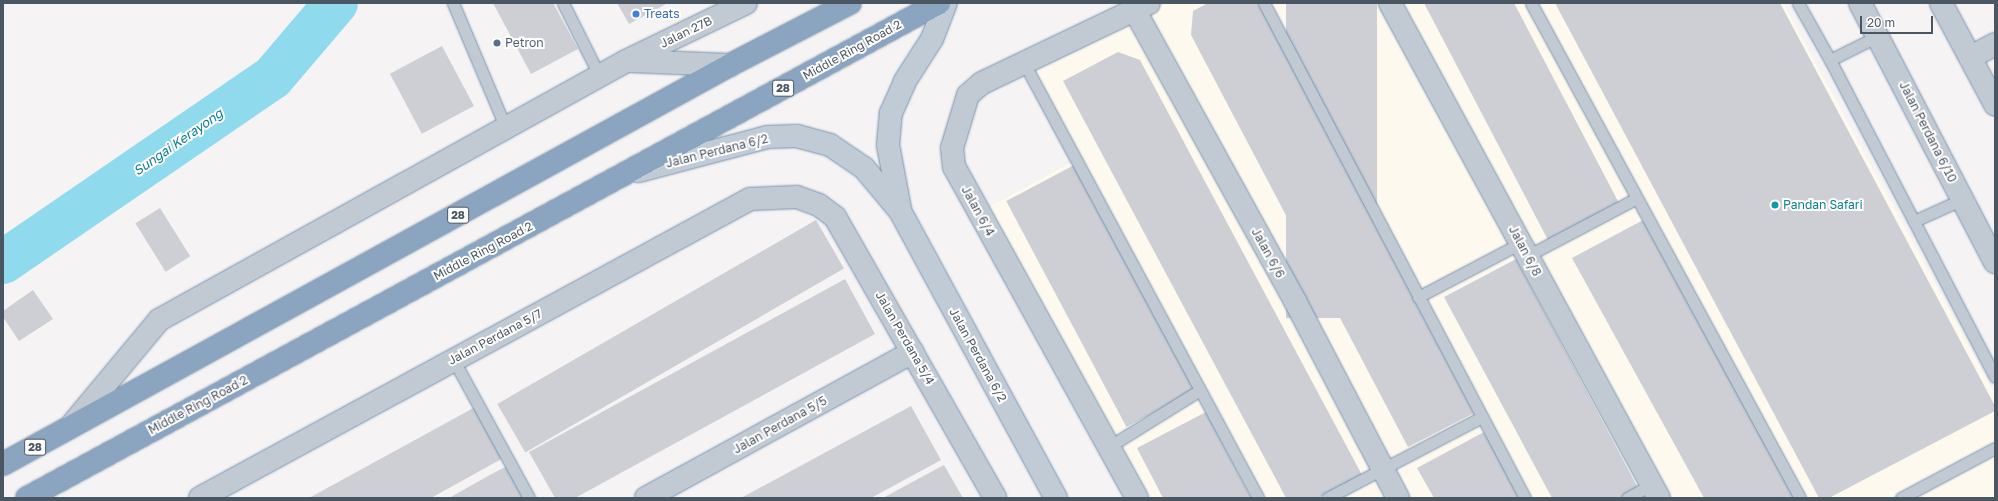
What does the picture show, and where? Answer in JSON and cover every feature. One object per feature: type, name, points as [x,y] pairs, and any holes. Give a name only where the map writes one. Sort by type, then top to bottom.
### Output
[{"type":"highway","name":"28","points":[[3,464],[68,430],[730,65],[850,3]]},
{"type":"highway","name":"Middle Ring Road 2","points":[[27,498],[627,174],[939,3]]},
{"type":"street","name":"Jalan 27B","points":[[68,430],[159,320],[505,126],[626,61],[746,3]]},
{"type":"street","name":"Jalan Perdana 6/2","points":[[900,211],[888,145],[891,113],[905,81],[932,39],[946,3]]},
{"type":"street","name":"Jalan 6/8","points":[[1390,3],[1655,491]]},
{"type":"street","name":"Jalan Perdana 6/10","points":[[1860,3],[1995,262]]},
{"type":"street","points":[[1941,3],[1995,104]]},
{"type":"street","name":"Jalan 6/4","points":[[1137,498],[1110,446],[954,167],[952,148],[968,95],[982,82],[1142,7]]},
{"type":"street","name":"Jalan 6/6","points":[[1142,7],[1398,498]]},
{"type":"street","points":[[1971,57],[1995,44]]},
{"type":"street","points":[[626,61],[730,65]]},
{"type":"street","name":"Jalan Perdana 6/2","points":[[627,174],[768,137],[798,136],[830,145],[864,168],[900,211],[1056,498]]},
{"type":"street","name":"Jalan Perdana 5/4","points":[[797,197],[820,205],[835,217],[995,498]]},
{"type":"street","name":"Jalan Perdana 5/7","points":[[200,498],[750,199],[797,197]]},
{"type":"street","name":"Jalan Perdana 5/5","points":[[646,498],[913,352]]},
{"type":"lane","points":[[453,3],[505,126]]},
{"type":"lane","points":[[562,3],[600,75]]},
{"type":"lane","points":[[1264,3],[1525,498]]},
{"type":"lane","points":[[1531,3],[1800,498]]},
{"type":"lane","points":[[1798,3],[1830,60],[1995,377]]},
{"type":"lane","points":[[1830,60],[1878,36]]},
{"type":"lane","points":[[1024,63],[1258,498]]},
{"type":"lane","points":[[1418,297],[1637,198]]},
{"type":"lane","points":[[1914,221],[1963,199]]},
{"type":"lane","points":[[453,360],[530,498]]},
{"type":"lane","points":[[1110,446],[1200,390]]},
{"type":"lane","points":[[1327,498],[1482,417]]},
{"type":"lane","points":[[1902,498],[1995,448]]},
{"type":"lane","points":[[1627,498],[1655,491]]},
{"type":"shaded area","points":[[1166,3],[1783,3],[1995,394],[1995,498],[1145,498],[987,208],[1081,157],[1035,70]]},
{"type":"building","points":[[493,3],[553,3],[578,49],[531,74]]},
{"type":"building","name":"Treats","points":[[617,3],[668,3],[629,24]]},
{"type":"building","points":[[1208,3],[1258,3],[1474,413],[1408,447],[1191,35],[1193,11]]},
{"type":"building","points":[[1286,3],[1377,3],[1377,318],[1286,318]]},
{"type":"building","points":[[1424,3],[1514,3],[1620,205],[1549,242]]},
{"type":"building","name":"Pandan Safari","points":[[1555,3],[1780,3],[1995,406],[1995,411],[1829,498],[1819,498]]},
{"type":"building","points":[[442,46],[474,106],[422,134],[390,74]]},
{"type":"building","points":[[1118,52],[1140,60],[1362,475],[1318,498],[1286,498],[1063,81]]},
{"type":"building","points":[[1076,164],[1196,390],[1126,427],[1006,201]]},
{"type":"building","points":[[160,208],[190,256],[166,272],[135,223]]},
{"type":"building","points":[[1645,219],[1798,498],[1704,498],[1572,258]]},
{"type":"building","points":[[816,220],[844,268],[525,452],[497,404]]},
{"type":"building","points":[[1516,259],[1639,490],[1624,498],[1552,498],[1444,297]]},
{"type":"building","points":[[845,279],[875,334],[575,498],[555,498],[529,452]]},
{"type":"building","points":[[33,290],[53,319],[19,341],[3,317],[3,311]]},
{"type":"building","points":[[477,406],[505,457],[431,498],[309,498]]},
{"type":"building","points":[[911,406],[941,460],[871,498],[741,498]]},
{"type":"building","points":[[1206,412],[1251,498],[1163,498],[1137,448]]},
{"type":"building","points":[[1484,432],[1520,498],[1434,498],[1417,468]]},
{"type":"building","points":[[509,465],[527,498],[449,498],[488,476]]},
{"type":"building","points":[[944,465],[963,498],[883,498],[916,480]]},
{"type":"waterway","name":"Sungai Kerayong","points":[[3,262],[273,77],[336,3]]},
{"type":"place","name":"Treats","points":[[636,14]]},
{"type":"place","name":"Petron","points":[[497,43]]},
{"type":"place","name":"Pandan Safari","points":[[1775,205]]}]
